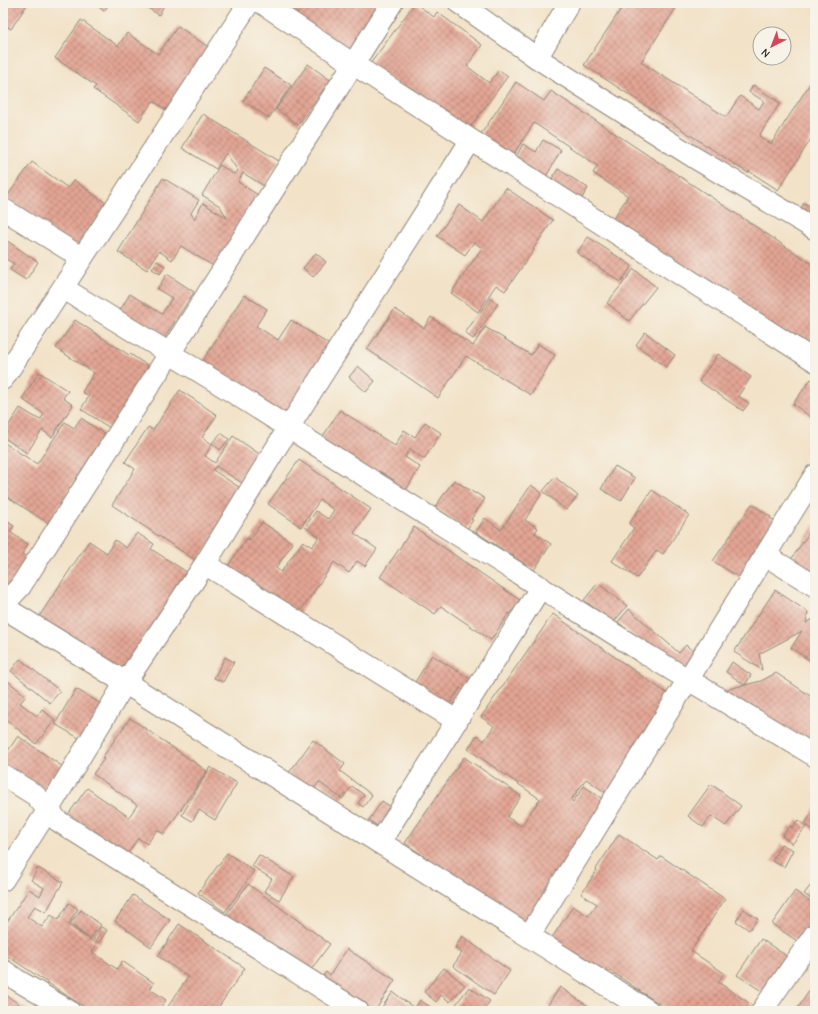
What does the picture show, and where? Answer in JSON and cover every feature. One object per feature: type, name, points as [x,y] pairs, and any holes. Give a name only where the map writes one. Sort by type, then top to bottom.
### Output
[{"type":"main road","points":[[3,606],[648,1011]]},
{"type":"street","points":[[3,379],[249,3]]},
{"type":"street","points":[[262,3],[353,64],[815,361]]},
{"type":"street","points":[[3,606],[20,587],[392,3]]},
{"type":"street","points":[[459,3],[537,58],[695,158],[815,229]]},
{"type":"street","points":[[537,58],[569,3]]},
{"type":"street","points":[[3,880],[48,810],[125,683],[205,564],[288,427],[471,140]]},
{"type":"street","points":[[3,209],[82,258]]},
{"type":"street","points":[[63,288],[288,427],[644,653],[815,756]]},
{"type":"street","points":[[529,936],[815,476]]},
{"type":"street","points":[[765,555],[815,586]]},
{"type":"street","points":[[205,564],[457,721]]},
{"type":"street","points":[[380,842],[541,587]]},
{"type":"street","points":[[3,775],[35,796],[58,821],[358,1011]]},
{"type":"street","points":[[762,1011],[809,956],[815,934]]},
{"type":"street","points":[[3,970],[69,1011]]},
{"type":"building","points":[[3,3],[28,3],[11,29],[3,24]]},
{"type":"building","points":[[94,3],[110,3],[104,11]]},
{"type":"building","points":[[144,3],[165,3],[159,15],[143,5]]},
{"type":"building","points":[[277,3],[386,3],[351,55]]},
{"type":"building","points":[[415,3],[434,17],[437,12],[482,45],[467,66],[489,83],[499,70],[508,76],[468,130],[417,101],[421,95],[409,86],[406,90],[370,64]]},
{"type":"building","points":[[625,3],[679,3],[641,62],[726,117],[740,96],[759,109],[764,101],[749,92],[753,85],[780,103],[759,136],[771,144],[815,76],[815,133],[778,190],[749,171],[748,173],[584,65]]},
{"type":"building","points":[[81,20],[118,46],[127,33],[158,54],[178,26],[214,51],[191,75],[166,110],[153,101],[139,121],[93,89],[96,86],[55,58]]},
{"type":"building","points":[[308,64],[330,80],[298,125],[276,109]]},
{"type":"building","points":[[264,68],[291,85],[269,118],[243,101]]},
{"type":"building","points":[[516,82],[544,101],[551,91],[815,266],[815,357],[611,222],[628,196],[593,173],[598,166],[534,123],[509,161],[479,137]]},
{"type":"building","points":[[203,114],[279,161],[264,186],[243,173],[238,182],[258,195],[215,267],[181,246],[172,260],[159,251],[147,270],[118,252],[163,178],[199,200],[191,213],[194,219],[203,203],[227,218],[220,206],[202,195],[220,165],[233,174],[238,171],[226,153],[216,169],[182,148]]},
{"type":"building","points":[[543,140],[561,150],[543,182],[512,164],[523,144],[536,152]]},
{"type":"building","points":[[32,162],[68,188],[74,180],[110,206],[79,250],[6,198]]},
{"type":"building","points":[[558,169],[588,188],[579,203],[548,185]]},
{"type":"building","points":[[506,188],[553,220],[505,291],[496,285],[478,312],[451,293],[482,248],[474,242],[465,255],[437,236],[459,205],[483,222]]},
{"type":"building","points":[[804,203],[815,209],[809,221],[797,214]]},
{"type":"building","points":[[588,237],[632,266],[621,282],[577,253]]},
{"type":"building","points":[[3,238],[38,262],[26,280],[10,270],[14,264],[3,257]]},
{"type":"building","points":[[316,253],[326,262],[313,277],[303,268]]},
{"type":"building","points":[[157,261],[165,266],[160,274],[152,269]]},
{"type":"building","points":[[634,269],[656,287],[629,321],[607,303]]},
{"type":"building","points":[[167,274],[194,292],[163,340],[119,312],[130,294],[162,314],[172,298],[157,289]]},
{"type":"building","points":[[244,295],[267,309],[256,326],[278,340],[291,320],[339,351],[288,424],[199,367]]},
{"type":"building","points":[[490,298],[498,304],[473,339],[465,333]]},
{"type":"building","points":[[395,309],[424,328],[431,317],[473,346],[485,327],[531,355],[538,344],[555,355],[531,395],[466,356],[438,398],[367,349]]},
{"type":"building","points":[[75,320],[153,369],[113,430],[81,409],[89,396],[82,392],[94,373],[56,348]]},
{"type":"building","points":[[645,332],[675,355],[666,367],[636,345]]},
{"type":"building","points":[[718,354],[751,377],[738,396],[749,403],[743,411],[699,381]]},
{"type":"building","points":[[358,366],[375,381],[366,392],[349,377]]},
{"type":"building","points":[[39,372],[68,391],[63,398],[73,405],[52,437],[42,430],[27,453],[3,437],[3,434],[20,408],[40,420],[44,414],[22,399]]},
{"type":"building","points":[[811,379],[815,383],[815,420],[793,404]]},
{"type":"building","points":[[180,390],[217,415],[202,437],[212,444],[205,456],[215,463],[233,436],[267,459],[248,487],[216,466],[213,470],[245,491],[198,562],[112,505],[135,469],[125,462],[148,427],[153,430]]},
{"type":"building","points":[[340,410],[395,446],[404,430],[415,437],[425,422],[441,433],[424,459],[410,449],[405,457],[420,467],[403,495],[390,486],[394,480],[379,471],[373,480],[318,444]]},
{"type":"building","points":[[81,418],[105,434],[48,523],[3,494],[3,442],[37,464],[65,422],[74,428]]},
{"type":"building","points":[[221,433],[229,439],[220,450],[212,443]]},
{"type":"building","points":[[299,460],[371,509],[354,533],[377,549],[365,566],[357,561],[349,573],[334,562],[294,621],[224,572],[247,538],[250,540],[262,522],[293,543],[276,568],[281,572],[303,541],[312,547],[319,537],[305,527],[316,511],[328,519],[334,510],[320,500],[301,527],[268,504]]},
{"type":"building","points":[[615,466],[635,478],[621,501],[601,489]]},
{"type":"building","points":[[555,477],[578,496],[566,510],[543,491]]},
{"type":"building","points":[[454,480],[485,499],[471,519],[473,520],[467,529],[435,507]]},
{"type":"building","points":[[531,485],[542,493],[525,520],[538,528],[535,533],[551,544],[534,570],[476,532],[485,518],[501,530]]},
{"type":"building","points":[[652,490],[689,515],[663,554],[657,550],[637,578],[612,561],[634,528],[629,524]]},
{"type":"building","points":[[752,504],[780,524],[743,580],[713,561]]},
{"type":"building","points":[[3,519],[14,526],[10,532],[28,544],[22,554],[28,558],[3,598]]},
{"type":"building","points":[[815,524],[815,579],[790,561]]},
{"type":"building","points":[[414,527],[524,603],[515,617],[509,613],[491,640],[441,606],[435,614],[380,577]]},
{"type":"building","points":[[137,533],[154,544],[151,549],[196,578],[129,678],[38,618],[89,541],[107,553],[115,540],[126,548]]},
{"type":"building","points":[[598,583],[627,606],[613,623],[584,600]]},
{"type":"building","points":[[775,590],[808,612],[806,623],[815,618],[815,664],[791,648],[802,631],[759,654],[762,670],[734,652]]},
{"type":"building","points":[[629,609],[679,653],[686,645],[699,657],[682,677],[618,622]]},
{"type":"building","points":[[553,614],[675,699],[612,797],[586,779],[571,800],[573,802],[584,786],[611,805],[526,927],[405,843],[464,757],[521,796],[507,817],[521,826],[540,799],[468,749],[477,735],[484,741],[494,726],[481,717]]},
{"type":"building","points":[[432,655],[475,682],[469,693],[460,688],[445,712],[410,690]]},
{"type":"building","points":[[225,657],[234,662],[223,682],[214,678]]},
{"type":"building","points":[[20,659],[60,691],[50,703],[11,671]]},
{"type":"building","points":[[732,662],[751,675],[745,685],[726,672]]},
{"type":"building","points":[[776,673],[815,699],[815,753],[720,691],[761,681]]},
{"type":"building","points":[[8,681],[26,696],[20,703],[37,716],[42,709],[55,720],[36,744],[3,717],[3,687]]},
{"type":"building","points":[[76,689],[108,708],[87,743],[55,724]]},
{"type":"building","points":[[130,718],[207,771],[164,834],[157,830],[147,844],[138,838],[121,864],[62,823],[87,788],[129,817],[137,805],[93,774],[104,759],[102,758]]},
{"type":"building","points":[[18,736],[69,771],[47,804],[3,775],[3,758]]},
{"type":"building","points":[[313,740],[345,764],[340,771],[372,795],[363,807],[358,803],[364,795],[352,786],[342,799],[319,782],[312,791],[288,774]]},
{"type":"building","points":[[210,767],[237,783],[215,820],[199,810],[192,821],[182,815]]},
{"type":"building","points":[[711,784],[741,806],[726,826],[711,816],[703,827],[688,816]]},
{"type":"building","points":[[382,801],[395,810],[381,829],[369,820]]},
{"type":"building","points":[[815,808],[815,831],[805,824]]},
{"type":"building","points":[[798,820],[806,827],[792,844],[782,836],[790,826],[792,827]]},
{"type":"building","points":[[619,834],[658,860],[661,856],[725,899],[691,951],[724,973],[718,982],[761,1011],[670,1011],[609,970],[605,975],[551,939],[573,906],[588,916],[597,904],[581,894]]},
{"type":"building","points":[[781,844],[793,850],[784,867],[772,861]]},
{"type":"building","points":[[227,853],[254,871],[225,912],[198,893]]},
{"type":"building","points":[[259,855],[294,877],[279,900],[264,891],[272,879],[252,866]]},
{"type":"building","points":[[38,868],[63,882],[46,912],[35,906],[27,917],[42,927],[51,915],[58,920],[69,903],[78,909],[68,925],[97,944],[92,952],[117,969],[122,961],[154,983],[150,989],[166,1000],[158,1011],[90,1011],[3,953],[3,928],[29,889],[40,896],[44,888],[31,880]]},
{"type":"building","points":[[815,880],[815,902],[804,894]]},
{"type":"building","points":[[248,884],[330,944],[304,979],[222,920]]},
{"type":"building","points":[[795,891],[815,905],[815,927],[803,945],[772,924]]},
{"type":"building","points":[[133,895],[170,920],[151,947],[115,921]]},
{"type":"building","points":[[744,909],[758,919],[749,930],[736,921]]},
{"type":"building","points":[[81,910],[101,925],[90,939],[70,924]]},
{"type":"building","points":[[179,924],[245,968],[216,1011],[165,1011],[188,977],[158,956]]},
{"type":"building","points":[[101,927],[107,930],[99,943],[93,939]]},
{"type":"building","points":[[462,936],[510,971],[494,995],[453,966],[462,953],[455,948]]},
{"type":"building","points":[[761,939],[797,963],[774,999],[737,975]]},
{"type":"building","points":[[347,949],[395,980],[375,1011],[350,1011],[319,982],[326,972],[330,975]]},
{"type":"building","points":[[444,968],[465,985],[450,1002],[441,995],[436,1002],[424,992]]},
{"type":"building","points":[[469,987],[490,1001],[483,1011],[451,1011]]},
{"type":"building","points":[[560,987],[595,1011],[556,1011],[548,1005]]},
{"type":"building","points":[[811,988],[815,991],[815,1011],[796,1011]]},
{"type":"building","points":[[393,992],[414,1008],[411,1011],[379,1011]]},
{"type":"building","points":[[3,993],[29,1011],[3,1011]]},
{"type":"building","points":[[420,1000],[436,1011],[413,1011]]}]
